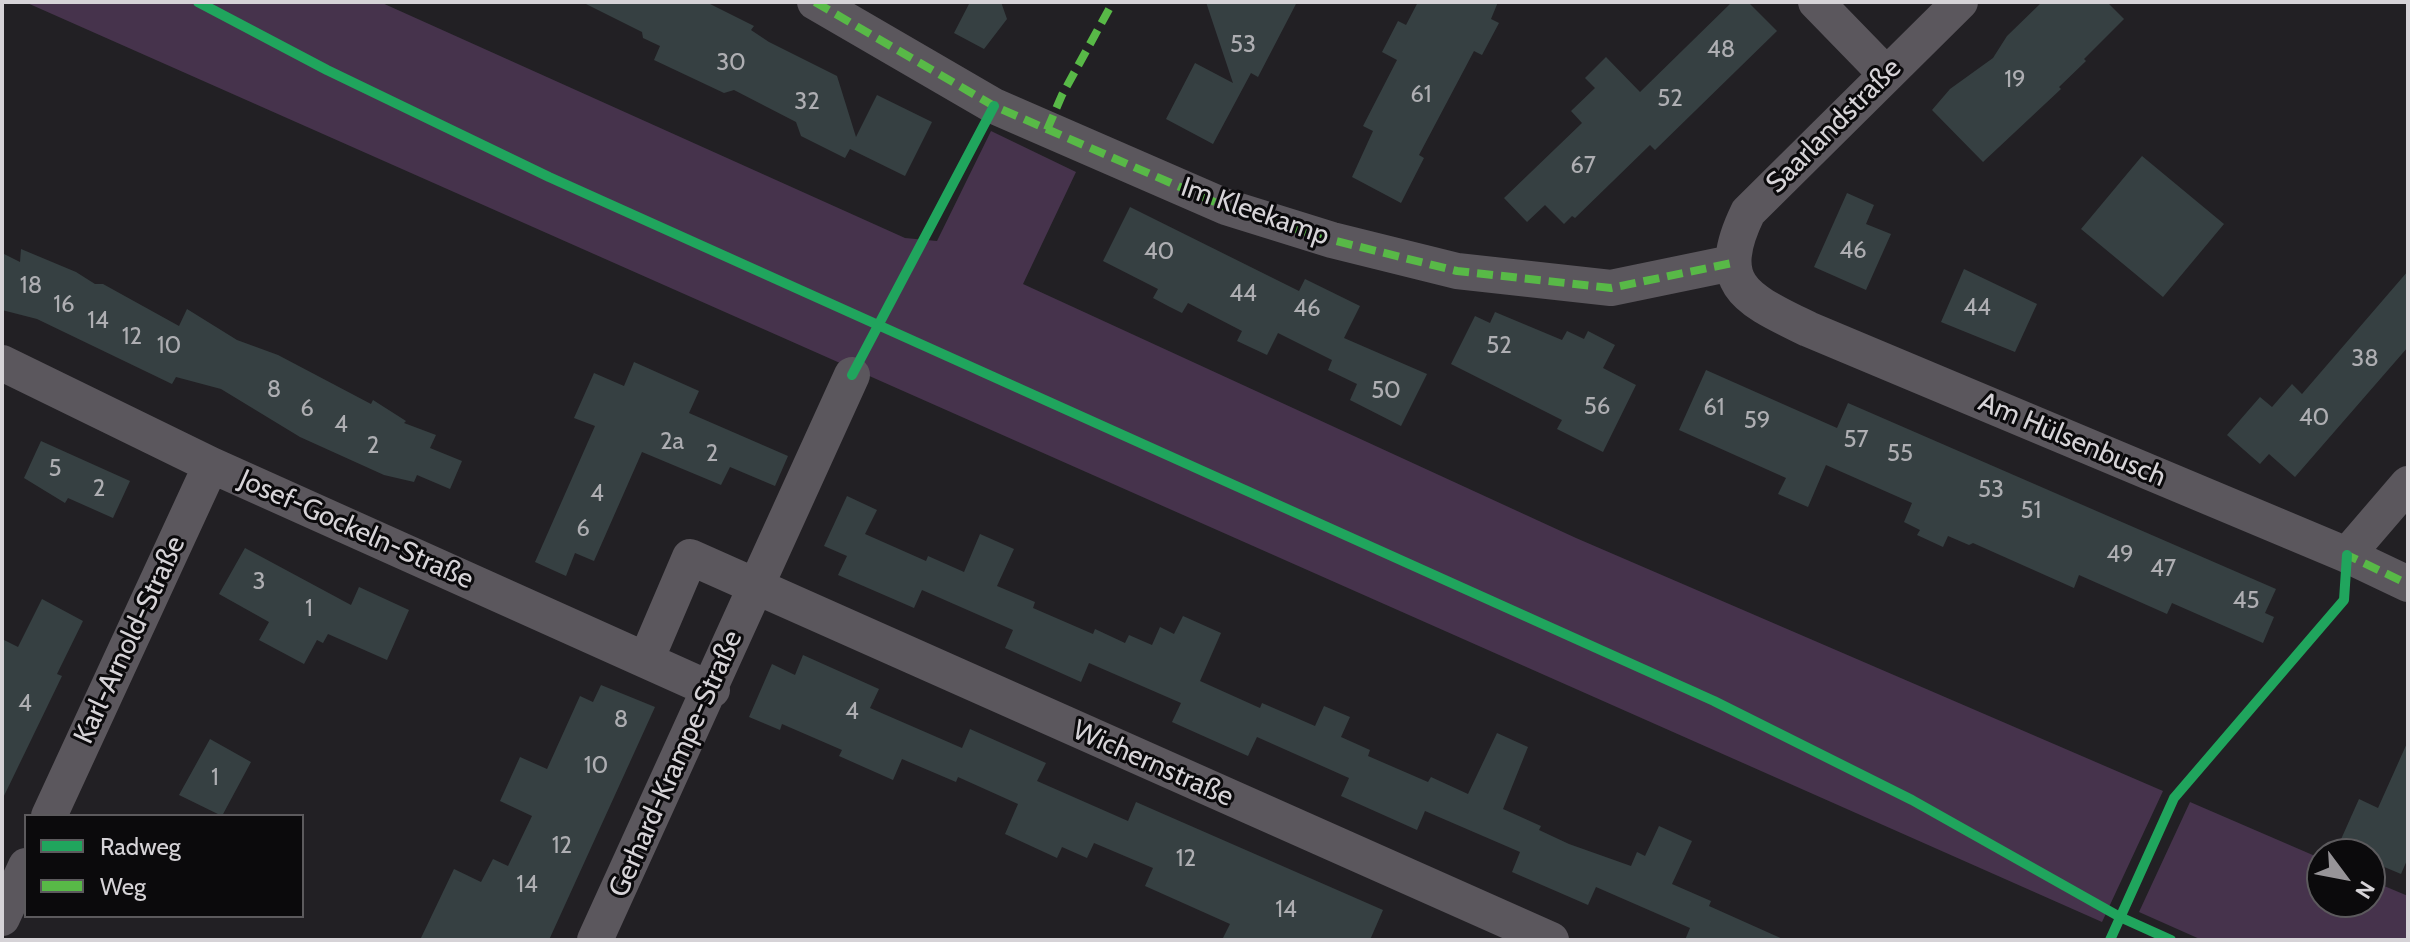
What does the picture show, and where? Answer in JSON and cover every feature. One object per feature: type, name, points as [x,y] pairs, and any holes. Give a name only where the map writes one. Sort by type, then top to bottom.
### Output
[{"type":"street","name":"Im Kleekamp","points":[[815,2],[994,106],[1226,207],[1332,240],[1457,271],[1611,288],[1732,263]]},
{"type":"street","points":[[1816,2],[1886,74]]},
{"type":"street","name":"Saarlandstraße","points":[[1732,263],[1735,238],[1748,212],[1960,2]]},
{"type":"street","name":"Am Hülsenbusch","points":[[1732,263],[1740,286],[1755,303],[1808,329],[2347,555],[2408,584]]},
{"type":"street","name":"Josef-Gockeln-Straße","points":[[2,363],[211,465],[712,690]]},
{"type":"street","name":"Gerhard-Krampe-Straße","points":[[595,940],[712,690],[754,587],[852,375]]},
{"type":"street","name":"Karl-Arnold-Straße","points":[[50,814],[211,465]]},
{"type":"street","points":[[2347,555],[2408,484]]},
{"type":"street","points":[[646,660],[690,557],[754,587]]},
{"type":"street","name":"Wichernstraße","points":[[754,587],[1551,940]]},
{"type":"street","points":[[2,918],[24,870]]},
{"type":"shaded area","points":[[25,2],[380,2],[905,238],[937,241],[991,131],[1076,172],[1023,284],[1576,538],[2163,791],[2102,922]]},
{"type":"shaded area","points":[[2190,802],[2306,852],[2306,918],[2386,918],[2386,887],[2408,896],[2408,940],[2202,940],[2139,912]]},
{"type":"building","points":[[582,2],[706,2],[754,26],[751,30],[769,42],[837,76],[856,137],[877,95],[932,122],[905,176],[850,149],[845,158],[801,136],[796,122],[734,90],[724,93],[654,60],[660,46],[643,38],[642,32]]},
{"type":"building","points":[[970,2],[1001,2],[1007,19],[984,49],[954,33]]},
{"type":"building","points":[[1206,2],[1297,2],[1258,77],[1251,73],[1213,144],[1166,119],[1195,63],[1233,83]]},
{"type":"building","points":[[1418,2],[1498,2],[1491,19],[1499,23],[1482,55],[1474,51],[1419,155],[1424,158],[1401,203],[1352,177],[1373,131],[1363,126],[1397,60],[1382,52],[1398,21],[1406,25]]},
{"type":"building","points":[[1732,2],[1748,2],[1777,31],[1655,150],[1650,145],[1575,218],[1572,216],[1564,224],[1545,205],[1527,222],[1504,198],[1582,123],[1571,111],[1595,88],[1585,78],[1606,57],[1640,92]]},
{"type":"building","points":[[2042,2],[2107,2],[2124,19],[2084,59],[2086,61],[2059,87],[2061,89],[1983,162],[1932,110],[1950,89],[1993,58],[2007,36]]},
{"type":"building","points":[[2142,156],[2224,224],[2163,297],[2081,229]]},
{"type":"building","points":[[1847,193],[1874,205],[1866,224],[1891,234],[1866,290],[1814,267]]},
{"type":"building","points":[[1130,207],[1299,291],[1305,279],[1360,306],[1344,338],[1427,374],[1401,426],[1350,400],[1357,384],[1328,370],[1332,360],[1278,333],[1267,355],[1237,341],[1242,331],[1188,303],[1182,313],[1168,306],[1153,298],[1158,289],[1103,261]]},
{"type":"building","points":[[21,249],[76,272],[95,284],[103,284],[179,326],[187,309],[237,340],[278,355],[371,404],[373,400],[406,421],[404,423],[436,435],[430,448],[462,461],[450,489],[417,475],[414,482],[384,475],[300,437],[221,389],[176,377],[172,384],[37,319],[2,310],[2,253],[20,262]]},
{"type":"building","points":[[1964,269],[2037,304],[2015,352],[1941,322]]},
{"type":"building","points":[[2408,271],[2408,347],[2295,477],[2269,454],[2260,464],[2227,435],[2260,397],[2272,407],[2292,384],[2302,394]]},
{"type":"building","points":[[1495,312],[1562,340],[1567,331],[1584,339],[1588,331],[1615,345],[1603,368],[1636,385],[1603,452],[1557,429],[1562,420],[1451,364],[1475,316],[1490,323]]},
{"type":"building","points":[[634,362],[699,391],[689,413],[788,456],[775,486],[730,467],[721,485],[642,452],[594,561],[575,553],[566,576],[535,562],[595,426],[574,418],[594,373],[624,386]]},
{"type":"building","points":[[1706,370],[1837,428],[1848,403],[2276,589],[2265,613],[2274,617],[2263,643],[2172,603],[2167,614],[2079,575],[2074,588],[1973,543],[1969,545],[1948,536],[1943,547],[1917,535],[1920,530],[1904,522],[1912,503],[1826,465],[1808,507],[1778,494],[1786,478],[1679,430]]},
{"type":"building","points":[[41,441],[130,481],[113,518],[68,498],[65,503],[24,478]]},
{"type":"building","points":[[847,496],[877,510],[865,534],[926,561],[928,556],[964,572],[980,534],[1014,549],[997,586],[1035,602],[1033,608],[1093,634],[1095,629],[1125,643],[1129,635],[1152,645],[1160,627],[1174,634],[1183,616],[1221,633],[1200,681],[1260,708],[1262,703],[1315,726],[1324,706],[1350,717],[1341,737],[1370,750],[1368,756],[1428,782],[1431,777],[1468,794],[1497,733],[1528,747],[1503,809],[1541,826],[1539,830],[1569,844],[1631,866],[1637,852],[1645,856],[1659,826],[1692,841],[1672,884],[1711,901],[1709,906],[1785,940],[1685,940],[1690,928],[1596,887],[1588,905],[1512,872],[1520,852],[1425,811],[1417,830],[1341,796],[1349,778],[1257,737],[1248,756],[1172,722],[1181,703],[1089,663],[1081,682],[1005,648],[1013,630],[922,590],[914,608],[838,575],[847,556],[824,546]]},
{"type":"building","points":[[245,548],[351,605],[359,587],[409,610],[387,660],[328,634],[323,643],[317,640],[304,664],[259,640],[269,622],[219,594]]},
{"type":"building","points":[[42,599],[83,621],[57,674],[62,676],[2,800],[2,639],[18,647]]},
{"type":"building","points":[[803,655],[879,689],[870,708],[962,748],[970,729],[1046,763],[1037,781],[1128,821],[1136,802],[1383,910],[1370,940],[1222,940],[1230,924],[1145,886],[1153,868],[1094,843],[1087,858],[1062,847],[1057,858],[1005,834],[1018,804],[958,777],[956,782],[902,759],[893,780],[839,756],[842,750],[782,724],[780,730],[749,717],[772,664],[795,675]]},
{"type":"building","points":[[601,685],[655,707],[549,940],[420,940],[454,869],[481,882],[493,859],[508,866],[532,816],[500,801],[520,757],[547,769],[580,696],[593,702]]},
{"type":"building","points":[[210,739],[251,762],[223,814],[179,795]]},
{"type":"building","points":[[2408,741],[2408,858],[2401,874],[2386,868],[2386,838],[2342,838],[2359,799],[2378,808]]},
{"type":"marked path","points":[[815,2],[994,106],[1226,207],[1332,240],[1457,271],[1611,288],[1732,263]]},
{"type":"marked path","points":[[1047,130],[1062,95],[1113,2]]},
{"type":"marked path","points":[[2347,560],[2347,555],[2408,584]]},
{"type":"cycle path","points":[[198,2],[327,70],[549,177],[1714,701],[1912,800],[2120,917],[2171,940]]},
{"type":"cycle path","points":[[852,375],[994,106]]},
{"type":"cycle path","points":[[2110,940],[2174,798],[2344,600],[2347,555]]}]
